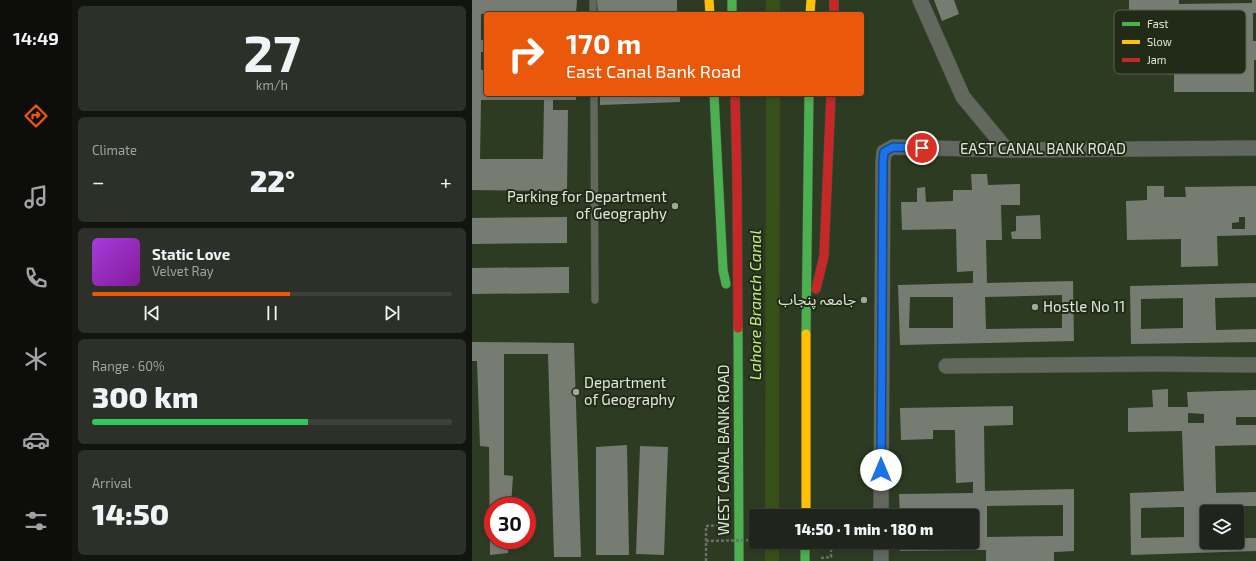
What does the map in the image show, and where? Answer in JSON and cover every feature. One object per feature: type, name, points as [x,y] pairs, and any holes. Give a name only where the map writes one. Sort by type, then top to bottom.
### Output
[{"type":"highway","points":[[709,0],[710,12]]},
{"type":"highway","points":[[732,0],[732,12]]},
{"type":"highway","points":[[810,12],[811,0]]},
{"type":"highway","points":[[834,0],[834,12]]},
{"type":"highway","points":[[714,96],[723,270],[738,340]]},
{"type":"highway","points":[[735,96],[738,340]]},
{"type":"highway","points":[[806,509],[806,331],[809,96]]},
{"type":"highway","points":[[806,331],[824,256],[831,96]]},
{"type":"highway","name":"WEST CANAL BANK ROAD","points":[[738,340],[739,561]]},
{"type":"highway","points":[[805,549],[805,561]]},
{"type":"street","points":[[920,0],[963,97],[1007,150]]},
{"type":"street","name":"EAST CANAL BANK ROAD","points":[[881,509],[884,152],[893,147],[1007,150],[1256,148]]},
{"type":"street","points":[[946,366],[1256,364]]},
{"type":"street","points":[[881,549],[881,561]]},
{"type":"lane","points":[[593,0],[593,12]]},
{"type":"lane","points":[[594,96],[595,300]]},
{"type":"path","points":[[706,526],[706,561]]},
{"type":"path","points":[[706,541],[749,540]]},
{"type":"path","points":[[831,549],[831,558]]},
{"type":"shaded area","name":"جامعہ پنجاب","points":[[472,0],[1256,0],[1256,561],[472,561]]},
{"type":"building","points":[[472,0],[577,0],[576,12],[484,12],[484,14],[481,14],[481,40],[484,40],[484,52],[481,52],[481,70],[484,70],[484,96],[576,96],[576,100],[553,100],[553,110],[568,110],[567,191],[472,190]],"holes":[[[481,100],[544,100],[543,159],[480,159]]]},
{"type":"building","points":[[597,0],[677,0],[677,12],[598,12]]},
{"type":"building","points":[[934,0],[954,0],[959,14],[942,21]]},
{"type":"building","points":[[1129,0],[1179,0],[1179,4],[1252,3],[1252,0],[1256,0],[1256,13],[1253,13],[1253,41],[1256,41],[1256,60],[1254,60],[1254,92],[1174,92],[1174,74],[1246,74],[1246,10],[1129,10]]},
{"type":"building","points":[[600,96],[680,96],[680,102],[600,105]]},
{"type":"building","points":[[971,174],[987,174],[988,185],[1020,184],[1020,205],[1001,205],[1002,240],[986,240],[987,283],[1073,281],[1074,341],[900,345],[898,285],[973,283],[973,271],[957,272],[956,229],[902,230],[901,202],[917,202],[917,188],[925,187],[926,202],[953,201],[953,190],[972,190]],"holes":[[[1062,295],[1062,328],[986,329],[985,297]],[[910,297],[953,297],[953,328],[909,328]]]},
{"type":"building","points":[[1147,186],[1164,186],[1164,197],[1186,197],[1185,187],[1256,186],[1256,235],[1217,236],[1218,266],[1181,267],[1181,239],[1127,240],[1126,201],[1147,200]],"holes":[[[1239,217],[1245,217],[1245,229],[1232,229],[1232,223],[1239,222]]]},
{"type":"building","points":[[1040,215],[1041,239],[1012,239],[1011,232],[1016,231],[1016,216]]},
{"type":"building","points":[[567,217],[567,243],[472,244],[472,218]]},
{"type":"building","points":[[569,267],[569,293],[472,294],[472,268]]},
{"type":"building","points":[[1256,283],[1256,297],[1215,298],[1216,330],[1256,329],[1256,342],[1131,344],[1130,286]],"holes":[[[1183,298],[1183,328],[1141,329],[1141,299]]]},
{"type":"building","points":[[472,342],[574,343],[581,557],[554,557],[548,354],[504,354],[504,475],[513,476],[512,497],[489,497],[489,447],[480,446],[477,361],[472,361]]},
{"type":"building","points":[[1168,389],[1168,407],[1188,407],[1187,392],[1256,390],[1256,417],[1236,417],[1236,425],[1256,425],[1256,445],[1215,446],[1216,493],[1256,492],[1256,506],[1200,505],[1200,549],[1244,549],[1244,538],[1256,538],[1256,551],[1131,555],[1130,493],[1184,491],[1182,431],[1128,432],[1128,408],[1153,407],[1152,390]],"holes":[[[1188,413],[1204,414],[1204,423],[1188,423]],[[1184,507],[1184,537],[1141,538],[1141,508]]]},
{"type":"building","points":[[1013,406],[1013,425],[984,426],[985,491],[1074,489],[1074,551],[1054,552],[1054,561],[986,561],[986,550],[900,551],[900,549],[979,549],[979,509],[900,509],[899,494],[973,493],[973,482],[956,483],[955,430],[933,430],[933,439],[901,440],[900,408]],"holes":[[[1063,505],[1063,536],[987,537],[987,506]]]},
{"type":"building","points":[[627,445],[629,555],[596,555],[596,447]]},
{"type":"building","points":[[640,446],[668,447],[664,555],[636,554]]},
{"type":"building","points":[[490,549],[508,549],[508,553],[490,555]]},
{"type":"waterway","name":"Lahore Branch Canal","points":[[773,0],[773,12]]},
{"type":"waterway","name":"Lahore Branch Canal","points":[[772,509],[773,96]]},
{"type":"waterway","name":"Lahore Branch Canal","points":[[772,549],[772,561]]},
{"type":"traffic: fast","points":[[732,0],[732,12]]},
{"type":"traffic: fast","points":[[714,96],[723,270],[726,284]]},
{"type":"traffic: fast","points":[[806,334],[809,96]]},
{"type":"traffic: fast","points":[[738,328],[739,561]]},
{"type":"traffic: fast","points":[[805,549],[805,561]]},
{"type":"traffic: slow","points":[[709,0],[710,12]]},
{"type":"traffic: slow","points":[[810,12],[811,0]]},
{"type":"traffic: slow","points":[[806,334],[806,509]]},
{"type":"traffic: jam","points":[[834,0],[834,12]]},
{"type":"traffic: jam","points":[[735,96],[738,328]]},
{"type":"traffic: jam","points":[[816,289],[824,256],[831,96]]},
{"type":"place","name":"Parking for Department of Geography","points":[[675,206]]},
{"type":"place","name":"جامعہ پنجاب","points":[[864,300]]},
{"type":"place","name":"Hostle No 11","points":[[1035,307]]},
{"type":"place","name":"Department of Geography","points":[[576,392]]},
{"type":"route","points":[[881,470],[884,152],[893,147],[922,148]]}]
